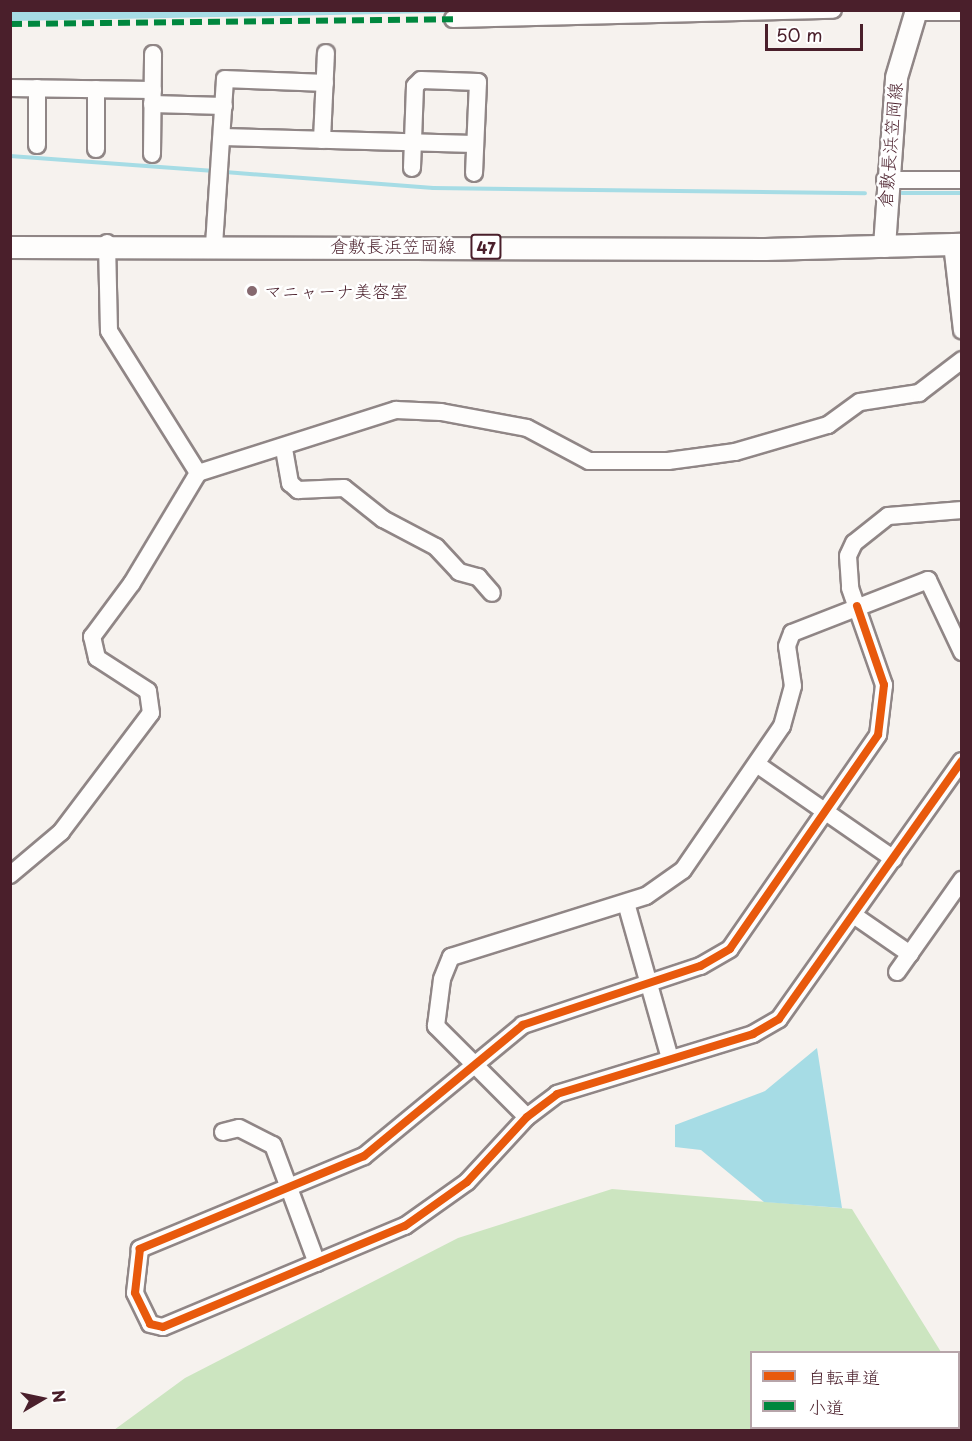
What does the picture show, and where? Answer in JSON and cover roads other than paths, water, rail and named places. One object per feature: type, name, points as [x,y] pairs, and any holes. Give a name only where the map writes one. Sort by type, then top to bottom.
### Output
[{"type":"main road","name":"倉敷長浜笠岡線","points":[[884,246],[885,180],[896,76],[915,11]]},
{"type":"main road","name":"倉敷長浜笠岡線","points":[[10,247],[107,243],[884,246],[957,244]]},
{"type":"street","points":[[453,19],[833,10]]},
{"type":"street","points":[[915,11],[962,12]]},
{"type":"street","points":[[322,140],[326,53]]},
{"type":"street","points":[[152,154],[153,54]]},
{"type":"street","points":[[214,245],[225,79],[325,83]]},
{"type":"street","points":[[412,168],[415,86],[421,80],[478,82],[474,172]]},
{"type":"street","points":[[10,88],[96,89],[224,106]]},
{"type":"street","points":[[37,88],[37,145]]},
{"type":"street","points":[[96,89],[96,149]]},
{"type":"street","points":[[222,137],[475,144]]},
{"type":"street","points":[[885,180],[962,180]]},
{"type":"street","points":[[107,243],[110,331],[198,473]]},
{"type":"street","points":[[957,244],[962,330]]},
{"type":"street","points":[[10,875],[61,832],[151,713],[148,691],[97,658],[92,637],[132,583],[198,473],[284,449],[396,410],[441,412],[527,428],[589,461],[668,461],[735,452],[828,425],[860,402],[919,393],[962,360]]},
{"type":"street","points":[[284,449],[290,483],[298,490],[344,488],[383,519],[436,547],[459,572],[478,577],[492,593]]},
{"type":"street","points":[[961,762],[855,916],[779,1019],[753,1034],[557,1094],[527,1117],[467,1182],[423,1215],[317,1263],[162,1327],[150,1324],[135,1293],[140,1249],[289,1190],[380,1147],[475,1064],[538,1017],[700,966],[730,949],[870,751],[885,703],[857,606],[848,556],[862,532],[904,512],[962,510]]},
{"type":"street","points":[[527,1117],[436,1026],[442,979],[451,957],[626,903],[661,889],[684,870],[758,765],[791,706],[788,637],[857,606],[928,580],[962,652]]},
{"type":"street","points":[[758,765],[894,859]]},
{"type":"street","points":[[897,972],[962,880]]},
{"type":"street","points":[[626,903],[670,1058]]},
{"type":"street","points":[[855,916],[910,954]]},
{"type":"street","points":[[223,1132],[239,1128],[273,1145],[317,1263]]},
{"type":"water","points":[[10,11],[537,11],[11,21]]},
{"type":"water","points":[[817,1048],[842,1208],[764,1202],[701,1150],[675,1147],[675,1125],[765,1091]]},
{"type":"waterway","points":[[10,156],[214,171]]},
{"type":"waterway","points":[[225,172],[433,188],[865,193]]},
{"type":"waterway","points":[[902,193],[962,193]]},
{"type":"place","name":"マニャーナ美容室","points":[[252,291]]}]
